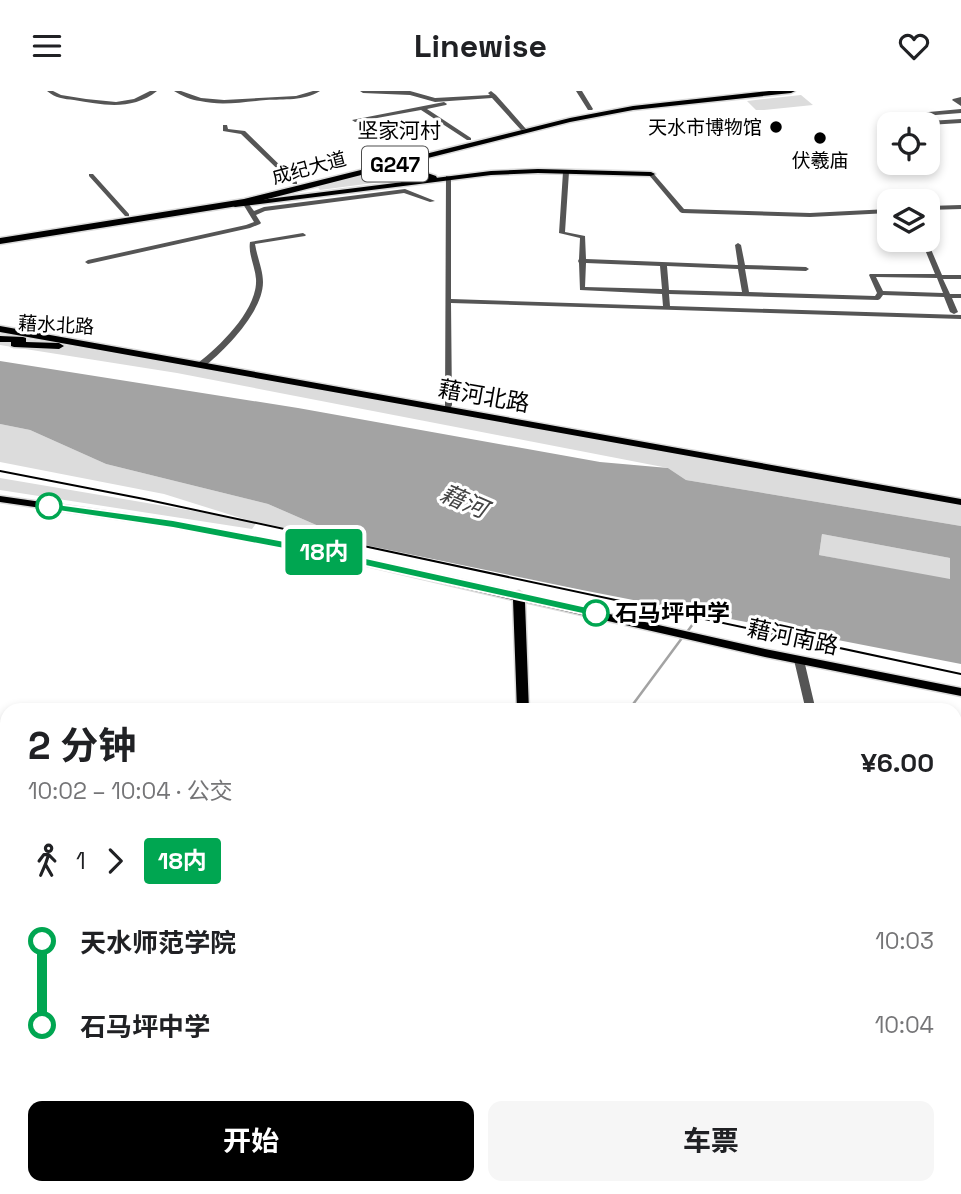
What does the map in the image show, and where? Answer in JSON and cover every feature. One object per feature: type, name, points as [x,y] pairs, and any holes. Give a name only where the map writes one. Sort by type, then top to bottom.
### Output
[{"type":"highway","name":"成纪大道","points":[[0,240],[193,211],[523,129],[632,105],[762,91]]},
{"type":"highway","name":"成纪大道","points":[[0,240],[214,208],[570,120],[634,108],[790,91]]},
{"type":"highway","points":[[405,182],[412,176],[412,160]]},
{"type":"highway","points":[[413,171],[433,178]]},
{"type":"main road","points":[[193,211],[433,178],[530,171],[651,174]]},
{"type":"main road","name":"藉河北路","points":[[0,327],[76,343],[110,347]]},
{"type":"main road","name":"藉河北路","points":[[0,327],[448,405],[961,499]]},
{"type":"main road","name":"藉水北路","points":[[0,341],[76,343]]},
{"type":"main road","name":"藉水北路","points":[[0,341],[110,347]]},
{"type":"main road","name":"藉河北路","points":[[204,363],[961,499]]},
{"type":"main road","name":"藉河南路","points":[[0,499],[199,529],[316,551],[799,660],[961,692]]},
{"type":"main road","points":[[519,595],[523,703]]},
{"type":"street","points":[[50,91],[57,96],[102,104],[133,101],[154,91]]},
{"type":"street","points":[[177,91],[197,100],[220,103],[302,97],[317,91]]},
{"type":"street","points":[[363,91],[410,93],[435,100],[494,96]]},
{"type":"street","points":[[485,91],[494,96],[523,129]]},
{"type":"street","points":[[579,91],[590,109]]},
{"type":"street","points":[[355,120],[477,97]]},
{"type":"street","points":[[422,108],[469,139]]},
{"type":"street","points":[[961,111],[918,115],[928,123],[961,121]]},
{"type":"street","points":[[225,126],[225,130],[243,132],[295,183]]},
{"type":"street","points":[[566,173],[562,233],[583,237],[582,289],[878,298],[880,293]]},
{"type":"street","points":[[651,174],[682,211],[810,215],[877,212]]},
{"type":"street","points":[[91,175],[127,215]]},
{"type":"street","points":[[448,177],[448,405]]},
{"type":"street","points":[[253,214],[264,209],[405,191],[432,201]]},
{"type":"street","points":[[88,263],[258,223],[246,204]]},
{"type":"street","points":[[940,208],[961,207]]},
{"type":"street","points":[[204,363],[256,302],[260,284],[252,243],[303,236]]},
{"type":"street","points":[[738,245],[746,294]]},
{"type":"street","points":[[449,301],[957,315],[929,252]]},
{"type":"street","points":[[581,261],[806,269]]},
{"type":"street","points":[[663,264],[667,308]]},
{"type":"street","points":[[880,293],[872,275],[961,277]]},
{"type":"street","points":[[880,293],[961,296]]},
{"type":"street","points":[[799,660],[809,703]]},
{"type":"shaded area","points":[[801,95],[813,105],[756,110],[747,101]]},
{"type":"shaded area","points":[[397,166],[409,175],[404,179],[320,190],[317,186]]},
{"type":"shaded area","points":[[0,334],[474,415],[961,505],[961,526],[686,480],[668,468],[177,373],[0,345]]},
{"type":"shaded area","points":[[0,424],[30,430],[106,464],[268,504],[360,544],[257,522],[252,529],[0,490],[0,478],[247,520],[164,494],[0,462]]},
{"type":"shaded area","points":[[822,534],[950,558],[950,580],[819,555]]},
{"type":"water","name":"藉河","points":[[0,361],[298,408],[600,462],[668,468],[686,480],[961,526],[961,664],[360,544],[268,504],[106,464],[30,430],[0,424]],"holes":[[[822,534],[950,558],[950,579],[819,555]]]},
{"type":"waterway","points":[[687,632],[701,613]]},
{"type":"waterway","points":[[634,703],[682,638]]},
{"type":"tram line","points":[[0,471],[144,499],[961,674]]},
{"type":"bus line","name":"18内","points":[[49,506],[173,524],[316,551],[596,613]]},
{"type":"place","name":"天水市博物馆","points":[[776,127]]},
{"type":"place","name":"伏羲庙","points":[[820,138]]},
{"type":"place","name":"石马坪中学","points":[[596,613]]},
{"type":"district","name":"坚家河村","points":[[399,130]]}]
